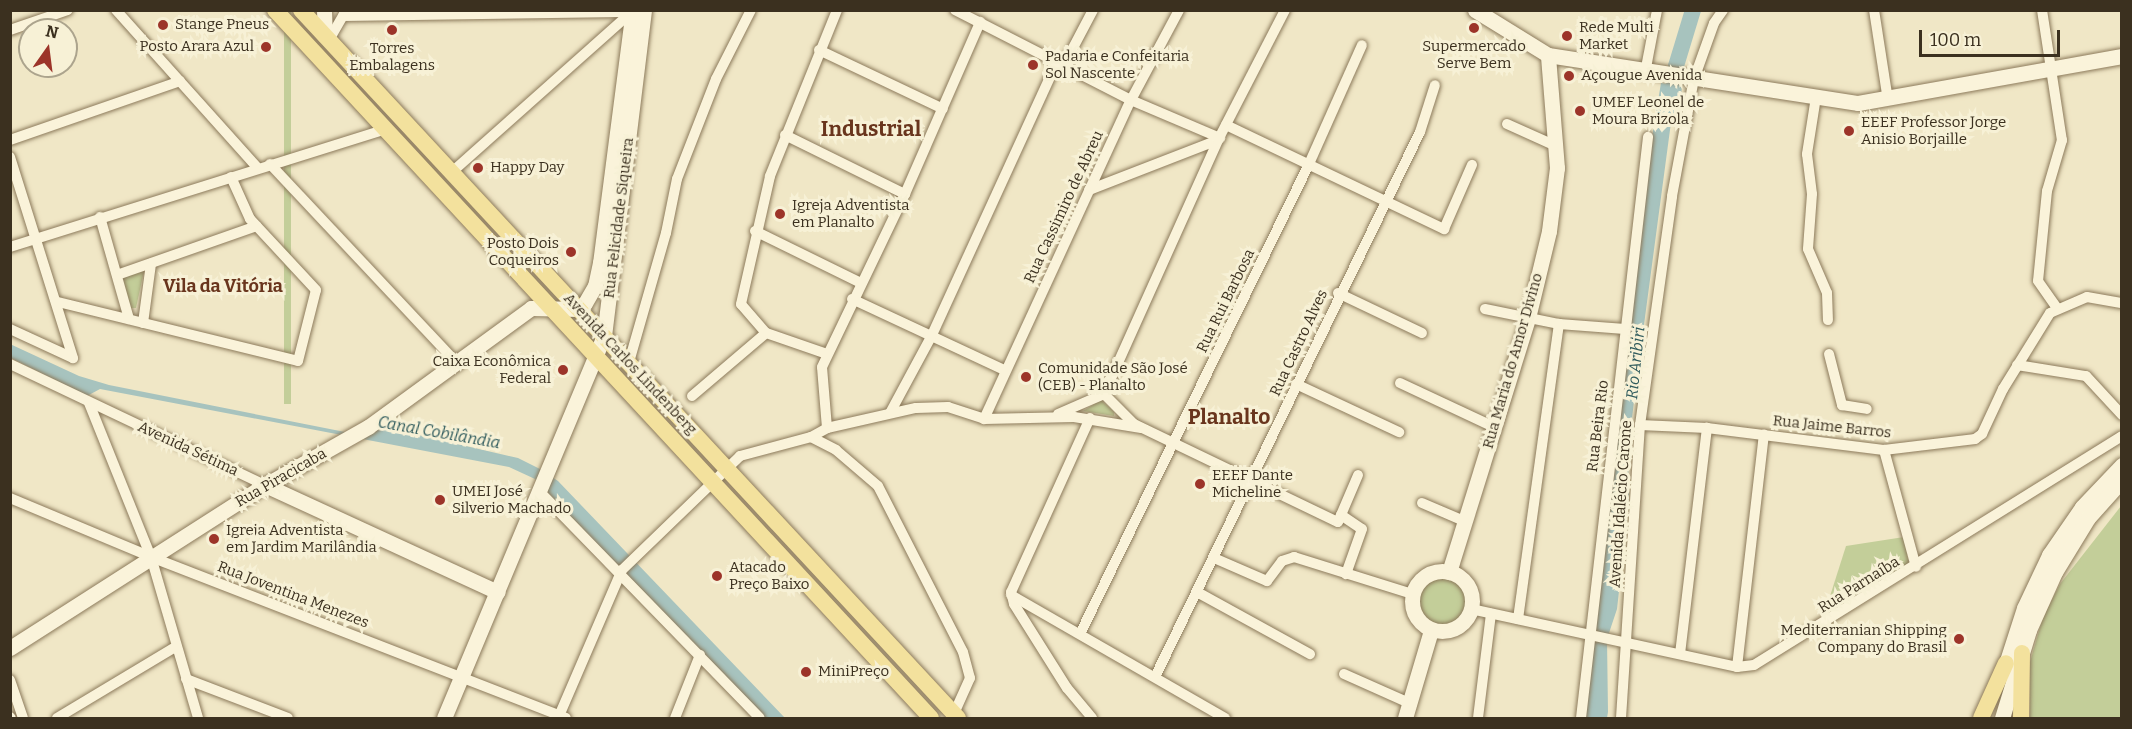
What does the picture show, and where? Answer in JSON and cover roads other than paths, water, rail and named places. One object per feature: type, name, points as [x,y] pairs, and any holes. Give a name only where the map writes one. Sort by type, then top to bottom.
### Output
[{"type":"main road","name":"Avenida Carlos Lindenberg","points":[[275,10],[931,718]]},
{"type":"main road","name":"Avenida Carlos Lindenberg","points":[[301,10],[955,717]]},
{"type":"main road","points":[[564,323],[579,309]]},
{"type":"main road","points":[[2021,718],[2022,653]]},
{"type":"main road","points":[[1981,718],[2006,663]]},
{"type":"street","points":[[10,30],[68,10]]},
{"type":"street","points":[[116,10],[258,168]]},
{"type":"street","points":[[324,10],[327,38]]},
{"type":"street","points":[[629,362],[666,233],[677,179],[720,70],[751,10]]},
{"type":"street","points":[[827,354],[766,333],[741,304],[755,231],[785,135],[837,10]]},
{"type":"street","points":[[955,10],[1131,100],[1219,139]]},
{"type":"street","points":[[891,413],[931,337],[1061,63],[1093,10]]},
{"type":"street","name":"Rua Cassimiro de Abreu","points":[[984,418],[1004,370],[1131,100],[1179,10]]},
{"type":"street","points":[[1043,418],[1104,394],[1219,139],[1285,10]]},
{"type":"street","points":[[1475,10],[1548,55],[1645,73],[1858,103],[1888,100],[2121,56]]},
{"type":"street","points":[[1645,73],[1658,10]]},
{"type":"street","name":"Avenida Idalécio Carone","points":[[1621,718],[1640,425],[1687,79],[1714,23],[1723,10]]},
{"type":"street","points":[[2042,10],[2049,68],[2062,140],[2047,191],[2038,275],[2042,290],[2056,308],[2087,297],[2121,303]]},
{"type":"street","points":[[327,38],[345,13],[637,11]]},
{"type":"street","points":[[452,172],[637,11]]},
{"type":"street","name":"Rua Felicidade Siqueira","points":[[579,309],[592,293],[598,270],[637,11]]},
{"type":"street","name":"Rua Felicidade Siqueira","points":[[444,718],[549,472],[604,336],[637,11]]},
{"type":"street","points":[[1874,11],[1888,100]]},
{"type":"street","points":[[827,428],[821,381],[827,354],[905,194],[980,22]]},
{"type":"street","name":"Rua Rui Barbosa","points":[[1080,634],[1309,164],[1362,45]]},
{"type":"street","points":[[819,50],[943,109]]},
{"type":"street","name":"Rua Maria do Amor Divino","points":[[1449,572],[1528,318],[1549,231],[1556,146],[1548,55]]},
{"type":"street","points":[[10,140],[180,81]]},
{"type":"street","name":"Rua Castro Alves","points":[[1155,676],[1214,558],[1338,293],[1420,132],[1435,85]]},
{"type":"street","points":[[1816,97],[1807,154],[1812,194],[1808,249],[1827,293],[1828,320]]},
{"type":"street","points":[[1507,124],[1556,146]]},
{"type":"street","points":[[1226,125],[1444,229],[1472,165]]},
{"type":"street","points":[[10,247],[384,130]]},
{"type":"street","points":[[785,135],[905,194]]},
{"type":"street","name":"Rua Beira Rio","points":[[1581,718],[1648,137]]},
{"type":"street","points":[[1089,190],[1219,139]]},
{"type":"street","points":[[10,157],[58,302],[73,358],[10,329]]},
{"type":"street","points":[[270,164],[456,363]]},
{"type":"street","points":[[58,302],[298,361],[316,290],[245,212],[231,177]]},
{"type":"street","points":[[100,217],[129,320]]},
{"type":"street","points":[[117,275],[257,226]]},
{"type":"street","points":[[755,231],[861,283]]},
{"type":"street","points":[[143,323],[152,264]]},
{"type":"street","points":[[1338,293],[1422,333]]},
{"type":"street","points":[[852,299],[1004,370]]},
{"type":"street","points":[[548,306],[579,309]]},
{"type":"street","name":"Rua Piracicaba","points":[[10,648],[265,485],[364,429],[531,308],[548,306]]},
{"type":"street","name":"Rua Jaime Barros","points":[[1640,425],[1707,428],[1884,450],[1978,438],[2040,326],[2056,308]]},
{"type":"street","points":[[1485,309],[1560,324],[1625,329]]},
{"type":"street","points":[[1518,619],[1560,324]]},
{"type":"street","points":[[692,396],[766,333]]},
{"type":"street","points":[[1828,354],[1842,405],[1867,410]]},
{"type":"street","name":"Avenida Sétima","points":[[10,363],[89,403],[498,591]]},
{"type":"street","points":[[2017,365],[2086,376],[2121,415]]},
{"type":"street","points":[[1401,383],[1494,427]]},
{"type":"street","points":[[1296,384],[1399,432]]},
{"type":"street","points":[[1104,394],[1118,418]]},
{"type":"street","points":[[89,403],[151,557],[175,647],[198,718]]},
{"type":"street","points":[[1080,405],[1076,411],[1084,418]]},
{"type":"street","points":[[563,717],[621,571],[740,456],[811,437],[827,428],[891,413],[948,407],[984,418],[1118,418],[1174,442],[1338,522],[1358,475]]},
{"type":"street","points":[[1084,418],[1062,486],[1016,574],[1011,595],[1068,688],[1092,718]]},
{"type":"street","points":[[1680,654],[1707,428]]},
{"type":"street","points":[[1737,667],[1764,435]]},
{"type":"street","name":"Rua Parnaíba","points":[[1471,609],[1737,667],[1762,662],[2121,436]]},
{"type":"street","points":[[811,437],[836,450],[878,486],[969,665],[970,678],[955,717]]},
{"type":"street","points":[[1884,450],[1916,567]]},
{"type":"street","points":[[1989,718],[2024,608],[2049,555],[2082,507],[2121,465]]},
{"type":"street","points":[[2002,718],[2022,653],[2063,557],[2088,518],[2121,480]]},
{"type":"street","points":[[541,490],[760,718]]},
{"type":"street","name":"Rua Joventina Menezes","points":[[10,498],[151,557],[563,717]]},
{"type":"street","points":[[1422,503],[1464,521]]},
{"type":"street","points":[[1341,515],[1362,529],[1346,574]]},
{"type":"street","points":[[1214,558],[1267,581],[1288,557],[1412,594]]},
{"type":"street","points":[[1449,572],[1468,586],[1471,609],[1466,619],[1453,629],[1431,630],[1415,615],[1412,594],[1426,576],[1449,572]]},
{"type":"street","points":[[1197,592],[1310,654]]},
{"type":"street","points":[[1011,595],[1225,718]]},
{"type":"street","points":[[1478,718],[1491,614]]},
{"type":"street","points":[[1404,718],[1431,630]]},
{"type":"street","points":[[57,718],[175,647]]},
{"type":"street","points":[[675,718],[700,655]]},
{"type":"street","points":[[1344,674],[1409,703]]},
{"type":"street","points":[[10,680],[23,718]]},
{"type":"street","points":[[186,680],[288,718]]},
{"type":"water","name":"Rio Aribiri","points":[[1661,83],[1676,85],[1628,454],[1629,502],[1617,609],[1607,639],[1608,712],[1607,718],[1584,718],[1647,167]]},
{"type":"water","points":[[10,344],[79,376],[109,385],[345,432],[393,429],[518,458],[558,481],[785,718],[764,718],[535,479],[509,467],[100,389],[87,396],[11,358]]},
{"type":"waterway","name":"Rio Aribiri","points":[[1672,106],[1676,66],[1693,10]]},
{"type":"place","name":"Stange Pneus","points":[[163,25]]},
{"type":"place","name":"Supermercado Serve Bem","points":[[1474,28]]},
{"type":"place","name":"Torres Embalagens","points":[[392,30]]},
{"type":"place","name":"Rede Multi Market","points":[[1567,36]]},
{"type":"place","name":"Posto Arara Azul","points":[[266,47]]},
{"type":"place","name":"Padaria e Confeitaria Sol Nascente","points":[[1033,65]]},
{"type":"place","name":"Açougue Avenida","points":[[1569,76]]},
{"type":"place","name":"UMEF Leonel de Moura Brizola","points":[[1580,111]]},
{"type":"place","name":"EEEF Professor Jorge Anisio Borjaille","points":[[1849,131]]},
{"type":"place","name":"Happy Day","points":[[478,168]]},
{"type":"place","name":"Igreja Adventista em Planalto","points":[[780,214]]},
{"type":"place","name":"Posto Dois Coqueiros","points":[[571,252]]},
{"type":"place","name":"Caixa Econômica Federal","points":[[563,370]]},
{"type":"place","name":"Comunidade São José (CEB) - Planalto","points":[[1026,377]]},
{"type":"place","name":"EEEF Dante Micheline","points":[[1200,484]]},
{"type":"place","name":"UMEI José Silverio Machado","points":[[440,500]]},
{"type":"place","name":"Igreja Adventista em Jardim Marilândia","points":[[214,539]]},
{"type":"place","name":"Atacado Preço Baixo","points":[[717,576]]},
{"type":"place","name":"Mediterranian Shipping Company do Brasil","points":[[1959,639]]},
{"type":"place","name":"MiniPreço","points":[[806,672]]},
{"type":"district","name":"Industrial","points":[[871,129]]},
{"type":"district","name":"Vila da Vitória","points":[[223,286]]},
{"type":"district","name":"Planalto","points":[[1229,417]]},
{"type":"water label","name":"Canal Cobilândia","points":[[439,433]]}]
